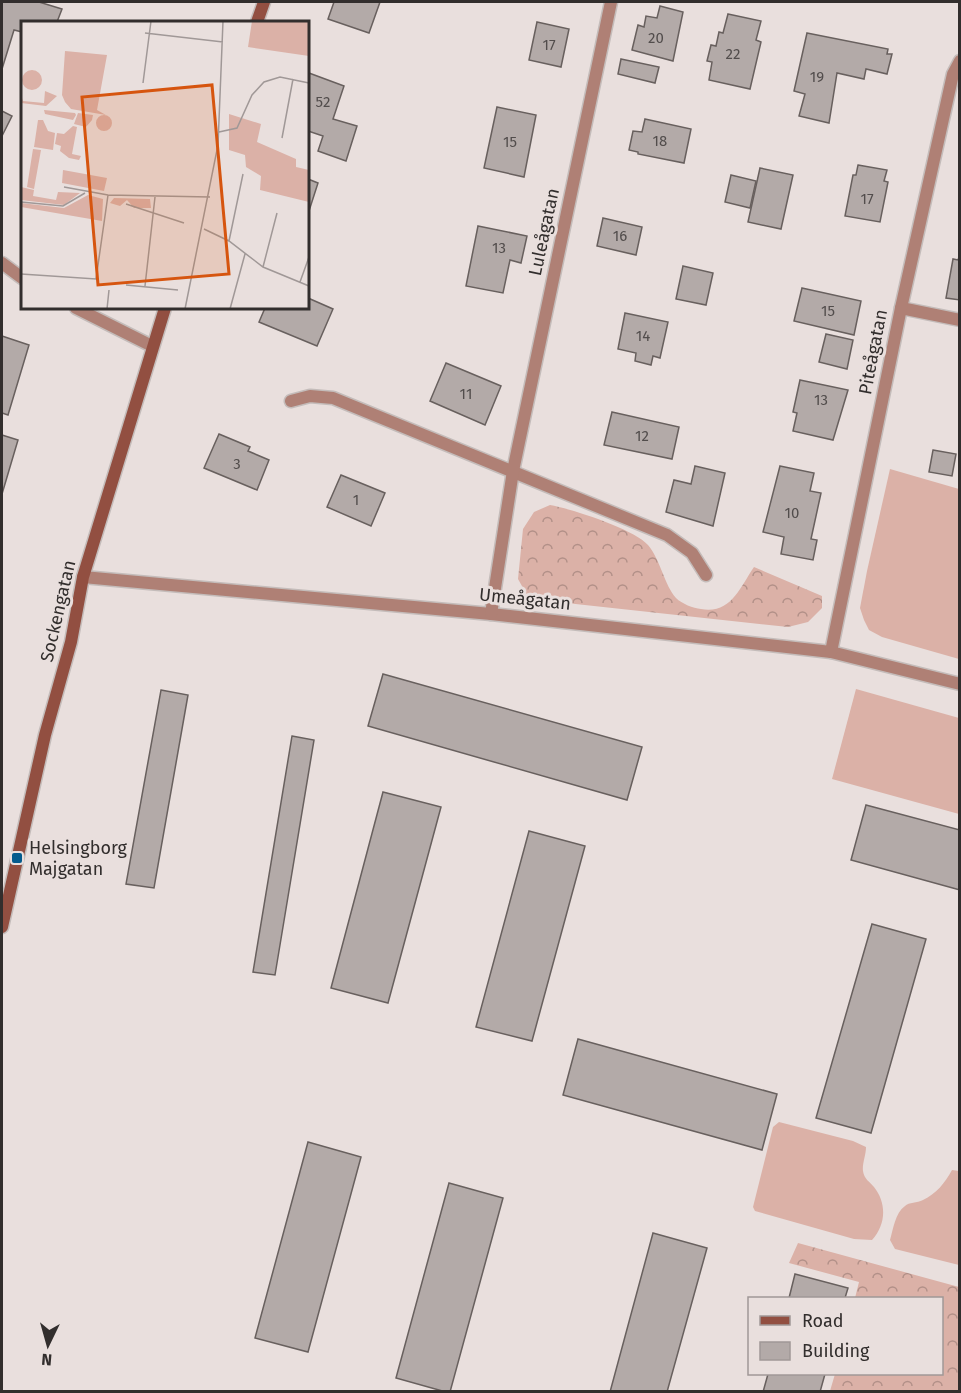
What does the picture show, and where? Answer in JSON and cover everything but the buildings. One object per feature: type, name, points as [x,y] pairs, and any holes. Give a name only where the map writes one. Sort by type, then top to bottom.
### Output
[{"type":"street","points":[[257,21],[264,2]]},
{"type":"street","name":"Luleågatan","points":[[491,614],[513,471],[611,2]]},
{"type":"street","name":"Piteågatan","points":[[831,652],[901,308],[953,74],[960,61]]},
{"type":"street","points":[[2,263],[21,277]]},
{"type":"street","points":[[901,308],[960,320]]},
{"type":"street","points":[[78,309],[152,346]]},
{"type":"street","name":"Sockengatan","points":[[2,927],[45,735],[71,642],[83,577],[165,309]]},
{"type":"street","points":[[291,400],[310,396],[333,399],[667,535],[692,553],[706,575]]},
{"type":"street","name":"Umeågatan","points":[[83,577],[491,614],[831,652],[960,684]]},
{"type":"green space","points":[[890,469],[959,489],[959,659],[882,637],[869,630],[864,620],[860,608]]},
{"type":"green space","points":[[550,505],[602,521],[641,539],[652,551],[672,593],[678,600],[688,605],[711,610],[727,604],[739,591],[754,567],[822,596],[822,608],[808,622],[788,627],[548,601],[527,595],[518,579],[523,529],[534,512]]},
{"type":"green space","points":[[856,689],[959,718],[959,814],[832,779]]},
{"type":"green space","points":[[779,1122],[853,1141],[866,1147],[864,1174],[878,1193],[883,1207],[880,1228],[872,1240],[854,1239],[755,1211],[753,1207],[773,1127]]},
{"type":"green space","points":[[952,1170],[959,1171],[959,1265],[895,1249],[890,1240],[899,1213],[907,1205],[932,1195]]},
{"type":"green space","points":[[798,1243],[959,1287],[959,1391],[830,1391],[835,1375],[943,1375],[943,1297],[855,1297],[859,1282],[789,1263]]},
{"type":"place","name":"Helsingborg Majgatan","points":[[17,858]]}]
